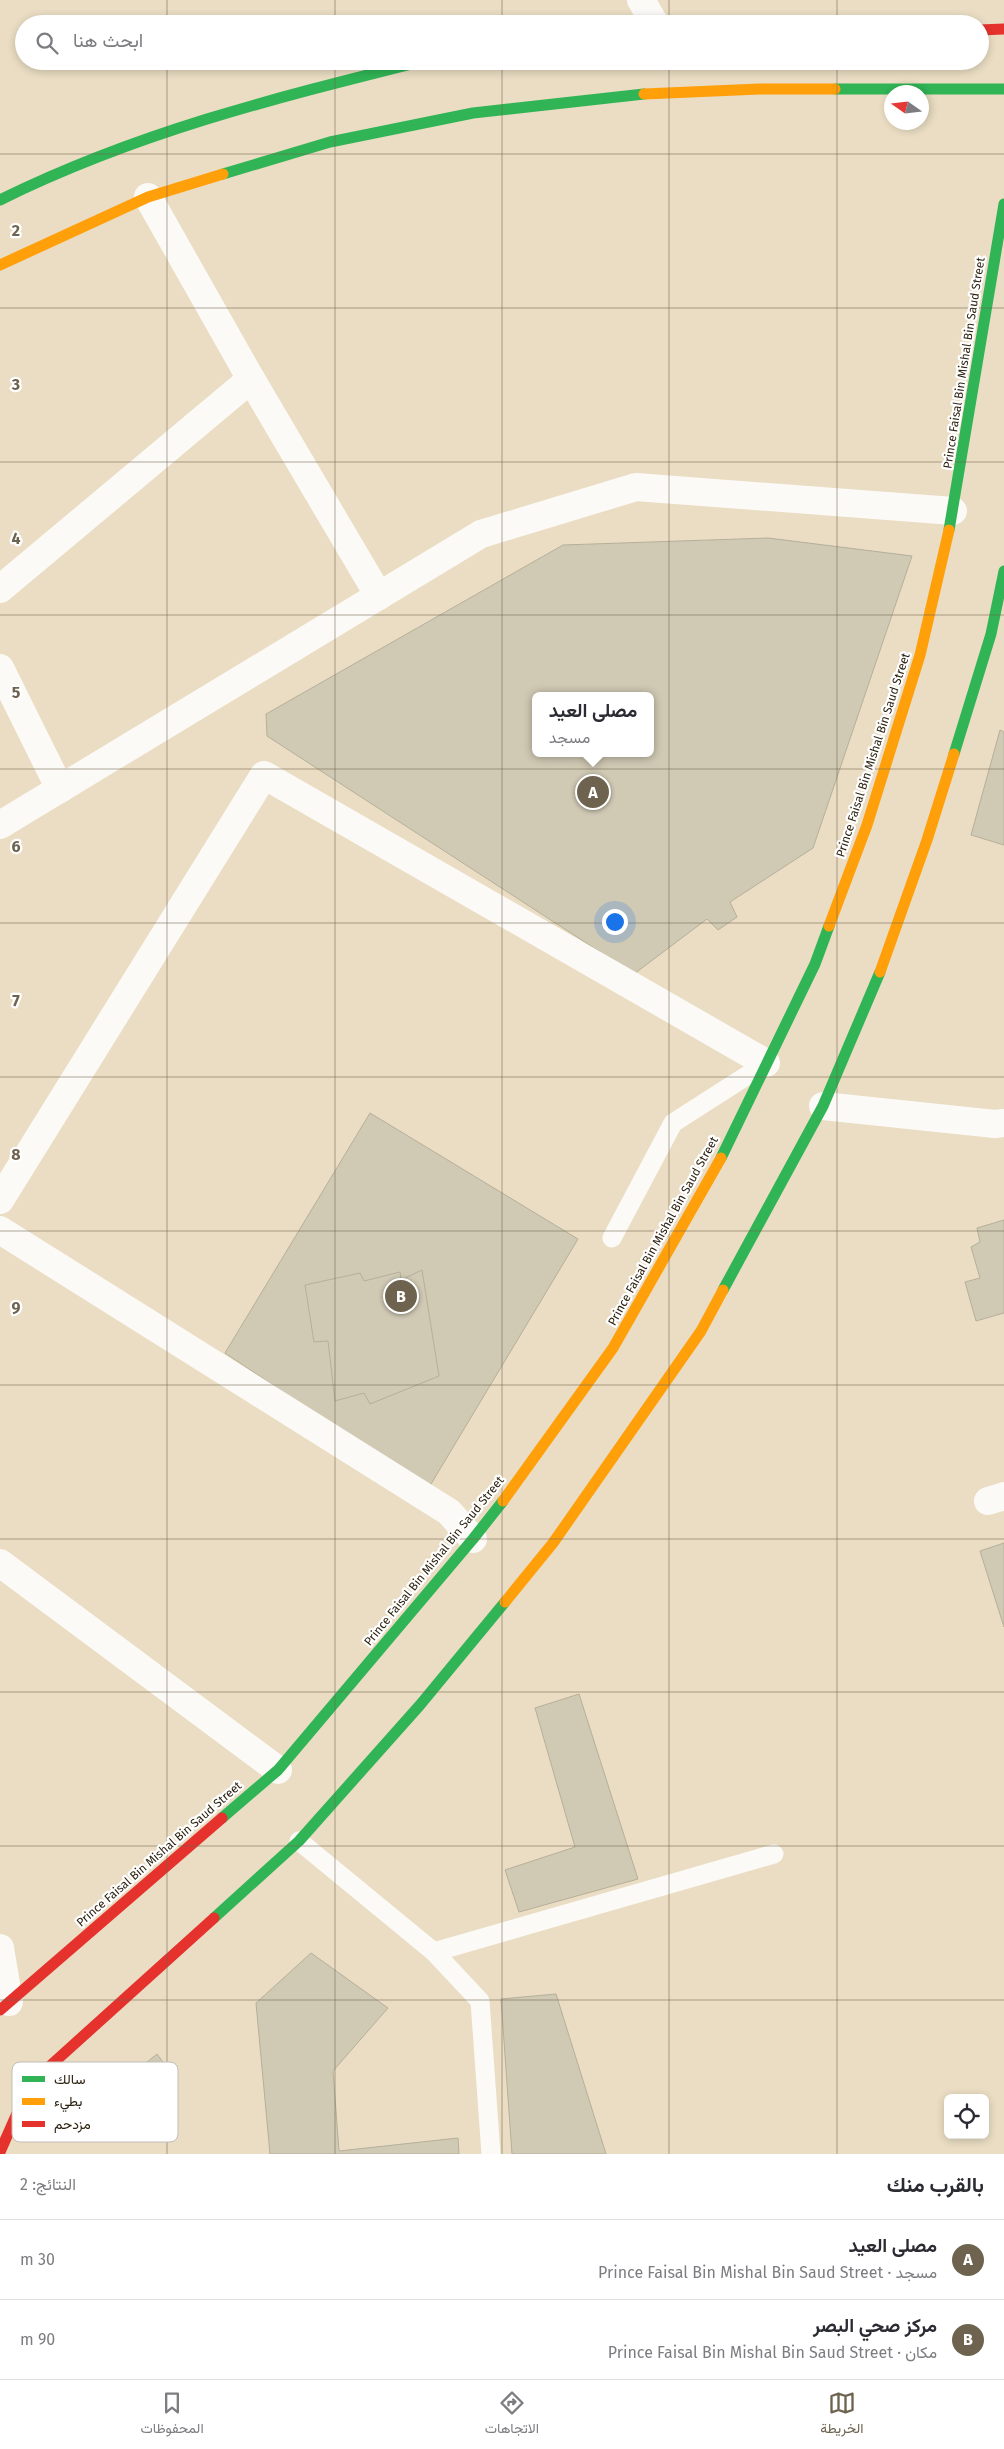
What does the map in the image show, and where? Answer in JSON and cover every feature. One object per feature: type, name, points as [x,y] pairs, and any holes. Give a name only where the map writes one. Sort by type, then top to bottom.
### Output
[{"type":"street","points":[[641,0],[650,15]]},
{"type":"street","points":[[989,30],[1004,29]]},
{"type":"street","points":[[0,200],[32,183],[142,140],[251,105],[388,70]]},
{"type":"street","points":[[0,265],[148,197],[330,142],[483,112],[634,94],[760,89],[1004,89]]},
{"type":"street","points":[[148,197],[251,379],[379,596]]},
{"type":"street","name":"Prince Faisal Bin Mishal Bin Saud Street","points":[[5,2006],[278,1770],[473,1539],[530,1465],[613,1348],[713,1174],[815,964],[867,825],[920,655],[953,511],[1004,204]]},
{"type":"street","points":[[0,590],[251,379]]},
{"type":"street","points":[[0,825],[481,534],[636,487],[953,511]]},
{"type":"street","points":[[54,2062],[299,1841],[420,1705],[553,1543],[701,1330],[823,1106],[876,983],[927,840],[991,634],[1004,571]]},
{"type":"street","points":[[0,668],[60,789]]},
{"type":"street","points":[[0,1200],[264,775],[766,1063]]},
{"type":"street","points":[[823,1106],[995,1124],[1004,1123]]},
{"type":"street","points":[[0,1230],[449,1512],[473,1539]]},
{"type":"street","points":[[0,1563],[278,1770]]},
{"type":"street","points":[[0,1948],[5,2006]]},
{"type":"street","points":[[0,2152],[12,2125]]},
{"type":"lane","points":[[612,1238],[674,1123],[766,1063]]},
{"type":"lane","points":[[299,1841],[434,1952],[480,2001],[491,2154]]},
{"type":"lane","points":[[434,1952],[774,1854]]},
{"type":"building","points":[[768,538],[912,556],[813,848],[730,902],[737,917],[718,930],[707,919],[634,974],[267,736],[266,714],[563,545]]},
{"type":"building","points":[[1000,730],[1004,732],[1004,845],[971,835]]},
{"type":"building","points":[[370,1113],[578,1239],[428,1489],[225,1353]]},
{"type":"building","points":[[1004,1220],[1004,1313],[976,1321],[965,1282],[980,1278],[971,1247],[980,1242],[977,1228]]},
{"type":"building","points":[[422,1270],[439,1376],[370,1404],[364,1393],[335,1401],[328,1341],[314,1342],[305,1285],[360,1273],[364,1281],[400,1272],[401,1280]]},
{"type":"building","points":[[1004,1543],[1004,1627],[980,1551]]},
{"type":"building","points":[[579,1694],[638,1879],[519,1912],[505,1870],[575,1847],[535,1708]]},
{"type":"building","points":[[311,1953],[388,2008],[333,2071],[339,2151],[458,2138],[459,2154],[270,2154],[256,2003]]},
{"type":"building","points":[[556,1994],[606,2154],[512,2154],[501,1999]]},
{"type":"building","points":[[157,2054],[163,2062],[147,2062]]},
{"type":"traffic: fast","points":[[0,200],[52,176],[155,136],[261,103],[388,70]]},
{"type":"traffic: fast","points":[[835,89],[1004,89]]},
{"type":"traffic: fast","points":[[223,174],[330,142],[473,113],[644,94]]},
{"type":"traffic: fast","points":[[949,530],[1004,204]]},
{"type":"traffic: fast","points":[[954,754],[991,634],[1004,571]]},
{"type":"traffic: fast","points":[[721,1158],[815,964],[829,926]]},
{"type":"traffic: fast","points":[[723,1290],[823,1106],[880,972]]},
{"type":"traffic: fast","points":[[222,1818],[278,1770],[503,1501]]},
{"type":"traffic: fast","points":[[214,1918],[299,1841],[420,1705],[505,1602]]},
{"type":"traffic: slow","points":[[644,94],[760,89],[835,89]]},
{"type":"traffic: slow","points":[[0,265],[148,197],[223,174]]},
{"type":"traffic: slow","points":[[829,926],[867,825],[920,655],[949,530]]},
{"type":"traffic: slow","points":[[880,972],[927,840],[954,754]]},
{"type":"traffic: slow","points":[[503,1501],[613,1348],[721,1158]]},
{"type":"traffic: slow","points":[[505,1602],[553,1543],[701,1331],[723,1290]]},
{"type":"traffic: jam","points":[[989,30],[1004,29]]},
{"type":"traffic: jam","points":[[0,2010],[222,1818]]},
{"type":"traffic: jam","points":[[54,2062],[214,1918]]},
{"type":"traffic: jam","points":[[0,2152],[12,2125]]},
{"type":"place","name":"مصلى العيد","points":[[593,792]]},
{"type":"place","name":"مركز صحي البصر","points":[[401,1296]]}]
